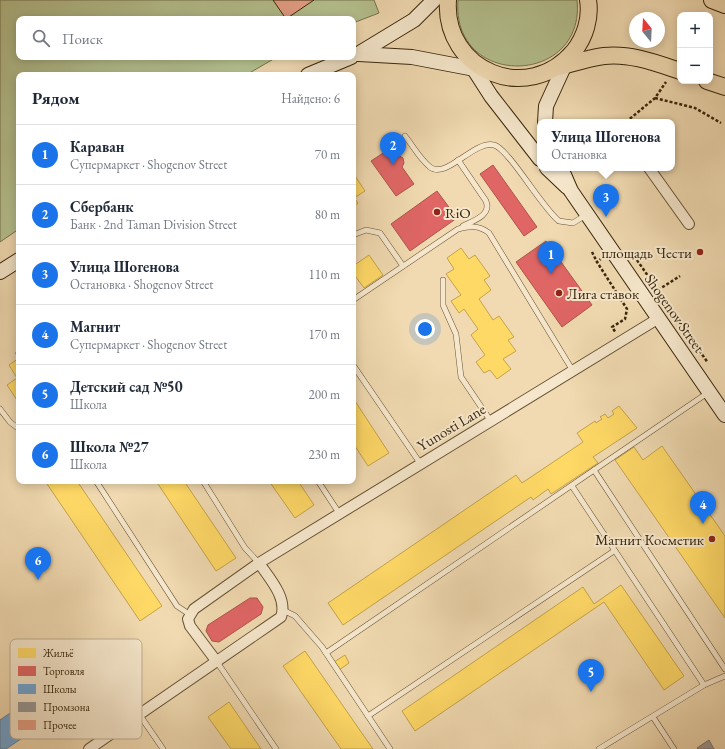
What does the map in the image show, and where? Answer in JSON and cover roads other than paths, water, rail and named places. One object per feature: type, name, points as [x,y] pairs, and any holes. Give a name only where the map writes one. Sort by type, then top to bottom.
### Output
[{"type":"main road","points":[[444,0],[452,34],[464,54],[480,70],[499,76],[528,78],[542,75],[562,65],[604,56],[640,58],[677,70]]},
{"type":"main road","points":[[562,65],[579,45],[587,27],[590,8],[588,0]]},
{"type":"main road","points":[[712,0],[725,5]]},
{"type":"main road","points":[[713,83],[725,87]]},
{"type":"street","points":[[356,55],[444,0]]},
{"type":"street","points":[[356,56],[412,57],[480,70],[491,96],[537,155]]},
{"type":"street","points":[[315,72],[344,60]]},
{"type":"street","points":[[545,119],[546,106],[562,65]]},
{"type":"street","points":[[550,171],[571,191]]},
{"type":"street","points":[[562,171],[571,191]]},
{"type":"street","points":[[650,171],[692,222],[659,171]]},
{"type":"street","name":"Shogenov Street","points":[[571,191],[725,415]]},
{"type":"street","points":[[0,272],[16,262]]},
{"type":"street","name":"Yunosti Lane","points":[[189,614],[260,563],[339,513],[659,318]]},
{"type":"street","points":[[142,712],[217,662],[281,616],[283,610],[281,597],[260,563]]},
{"type":"street","points":[[189,614],[190,626],[217,662]]},
{"type":"street","points":[[89,749],[103,739]]},
{"type":"lane","points":[[405,136],[433,168],[441,169],[481,147],[487,145],[495,146],[508,158],[555,218],[564,223],[573,223],[586,214]]},
{"type":"lane","points":[[356,298],[458,229],[485,213],[488,207],[486,201],[458,160]]},
{"type":"lane","points":[[458,229],[469,226],[482,227],[489,233],[573,371]]},
{"type":"lane","points":[[356,234],[366,230],[380,232],[403,266]]},
{"type":"lane","points":[[443,280],[443,305],[456,334],[461,377],[490,420]]},
{"type":"lane","points":[[356,369],[420,463]]},
{"type":"lane","points":[[326,653],[709,392]]},
{"type":"lane","points":[[0,409],[10,422],[16,427]]},
{"type":"lane","points":[[594,470],[725,669]]},
{"type":"lane","points":[[98,484],[178,606],[189,614]]},
{"type":"lane","points":[[205,484],[245,548],[260,563]]},
{"type":"lane","points":[[320,484],[339,513]]},
{"type":"lane","points":[[572,486],[704,685]]},
{"type":"lane","points":[[368,716],[614,551]]},
{"type":"lane","points":[[283,610],[295,616],[326,653],[390,749]]},
{"type":"lane","points":[[217,662],[276,749]]},
{"type":"lane","points":[[599,749],[704,685],[725,676]]},
{"type":"lane","points":[[652,717],[674,749]]},
{"type":"lane","points":[[142,718],[163,749]]},
{"type":"place","name":"Сбербанк","points":[[393,165]]},
{"type":"place","name":"RiO","points":[[437,212]]},
{"type":"place","name":"Улица Шогенова","points":[[606,217]]},
{"type":"place","name":"площадь Чести","points":[[700,252]]},
{"type":"place","name":"Караван","points":[[551,274]]},
{"type":"place","name":"Лига ставок","points":[[559,293]]},
{"type":"place","name":"Магнит","points":[[703,524]]},
{"type":"place","name":"Магнит Косметик","points":[[712,539]]},
{"type":"place","name":"Школа №27","points":[[38,580]]},
{"type":"place","name":"Детский сад №50","points":[[591,692]]}]
